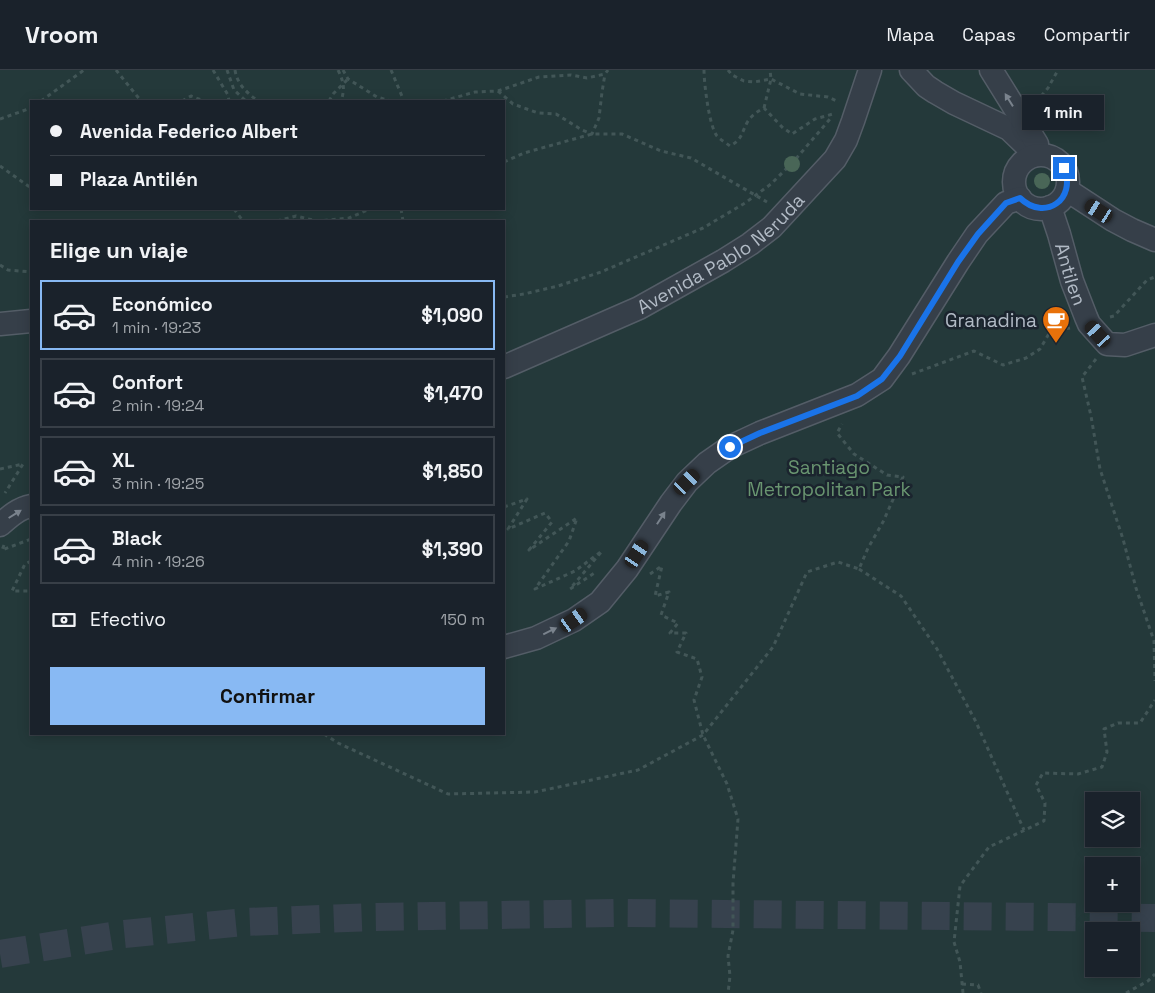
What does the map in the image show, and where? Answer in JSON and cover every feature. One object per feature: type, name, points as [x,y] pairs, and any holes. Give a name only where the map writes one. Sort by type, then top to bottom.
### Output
[{"type":"street","name":"Avenida Pablo Neruda","points":[[505,367],[639,308],[723,261],[772,227],[835,159],[846,140],[870,70]]},
{"type":"street","points":[[911,70],[926,86],[935,92],[1009,129],[1040,155]]},
{"type":"street","points":[[991,70],[1040,155]]},
{"type":"street","points":[[1040,155],[1052,157],[1064,168],[1067,175],[1067,190],[1063,198],[1050,207],[1034,207],[1026,204],[1020,198],[1016,190],[1016,172],[1021,164],[1028,159],[1040,155]]},
{"type":"street","points":[[1067,190],[1113,220],[1155,240]]},
{"type":"street","points":[[505,647],[536,638],[574,620],[600,602],[627,569],[687,482],[706,463],[730,447],[760,433],[857,396],[882,379],[900,356],[958,262],[978,234],[1006,203],[1020,198]]},
{"type":"street","name":"Antilen","points":[[1050,207],[1072,281],[1089,324],[1107,344]]},
{"type":"street","points":[[0,324],[30,321]]},
{"type":"street","points":[[1107,344],[1124,345],[1155,334]]},
{"type":"street","points":[[0,525],[8,517],[30,506]]},
{"type":"path","points":[[42,100],[84,70]]},
{"type":"path","points":[[116,70],[140,100]]},
{"type":"path","points":[[213,70],[228,95],[229,100]]},
{"type":"path","points":[[226,70],[234,90],[245,100]]},
{"type":"path","points":[[235,70],[244,90],[257,100]]},
{"type":"path","points":[[338,70],[342,78],[344,91],[340,100]]},
{"type":"path","points":[[343,70],[348,79],[377,97],[388,100]]},
{"type":"path","points":[[391,70],[404,100]]},
{"type":"path","points":[[704,70],[704,82],[716,135],[730,146],[737,143],[749,120],[764,108],[771,79],[770,70]]},
{"type":"path","points":[[728,70],[732,75],[744,81],[754,82],[771,79],[800,94],[828,97],[846,105]]},
{"type":"path","points":[[447,100],[475,92],[498,91],[539,77],[571,75],[587,78],[607,72]]},
{"type":"path","points":[[592,134],[599,118],[607,72]]},
{"type":"path","points":[[330,100],[348,79]]},
{"type":"path","points":[[498,91],[513,104],[538,113],[556,114],[592,134]]},
{"type":"path","points":[[184,100],[191,96],[201,100]]},
{"type":"path","points":[[0,119],[30,108]]},
{"type":"path","points":[[505,297],[558,286],[601,272],[703,228],[745,204],[771,184],[794,161],[833,114],[815,119],[792,134],[783,128],[764,108]]},
{"type":"path","points":[[505,162],[524,153],[592,134],[622,134],[661,151],[691,158],[755,196]]},
{"type":"path","points":[[0,166],[30,187]]},
{"type":"path","points":[[235,210],[243,220]]},
{"type":"path","points":[[328,220],[349,218],[367,210]]},
{"type":"path","points":[[281,220],[296,216],[313,220]]},
{"type":"path","points":[[0,265],[8,270],[30,272]]},
{"type":"path","points":[[911,375],[974,350],[1003,365],[1026,358],[1040,349],[1050,332],[1089,324],[1114,316],[1147,280],[1155,278]]},
{"type":"path","points":[[1107,344],[1082,377],[1100,469],[1123,539],[1136,588],[1154,640],[1155,681]]},
{"type":"path","points":[[857,396],[837,433],[854,454],[887,475],[903,477],[859,569]]},
{"type":"path","points":[[505,507],[527,499],[508,529],[545,513],[552,522],[529,550],[577,518],[569,541],[535,589],[575,571],[602,551],[570,589],[601,569]]},
{"type":"path","points":[[646,540],[650,574],[662,566],[656,596],[669,592],[661,615],[678,624],[670,633],[686,633],[677,652],[697,658],[702,677],[694,700],[703,735],[727,784],[738,819],[733,883],[733,930],[728,956],[730,976],[728,993]]},
{"type":"path","points":[[30,562],[25,564],[12,591],[30,591]]},
{"type":"path","points":[[326,735],[338,743],[448,794],[535,792],[638,770],[703,735],[773,647],[807,572],[838,562],[859,569],[900,596],[937,649],[976,722],[1024,830]]},
{"type":"path","points":[[963,993],[960,962],[954,942],[960,886],[989,847],[1044,821],[1045,802],[1036,785],[1043,773],[1078,774],[1102,767],[1107,752],[1104,729],[1118,723],[1140,722],[1155,700]]},
{"type":"path","points":[[1126,993],[1148,981],[1155,974]]},
{"type":"path","points":[[962,984],[978,985],[981,993]]},
{"type":"green space","name":"Santiago Metropolitan Park","points":[[0,70],[1155,70],[1155,993],[0,993]]},
{"type":"tunnel","points":[[0,954],[124,934],[245,922],[373,917],[619,913],[1155,918]]},
{"type":"place","name":"Granadina","points":[[1056,344]]},
{"type":"route","points":[[730,447],[760,433],[857,396],[882,379],[900,356],[958,262],[978,234],[1006,203],[1020,198],[1026,204],[1034,207],[1050,207],[1057,203],[1063,198],[1067,190],[1067,175],[1064,168]]}]
